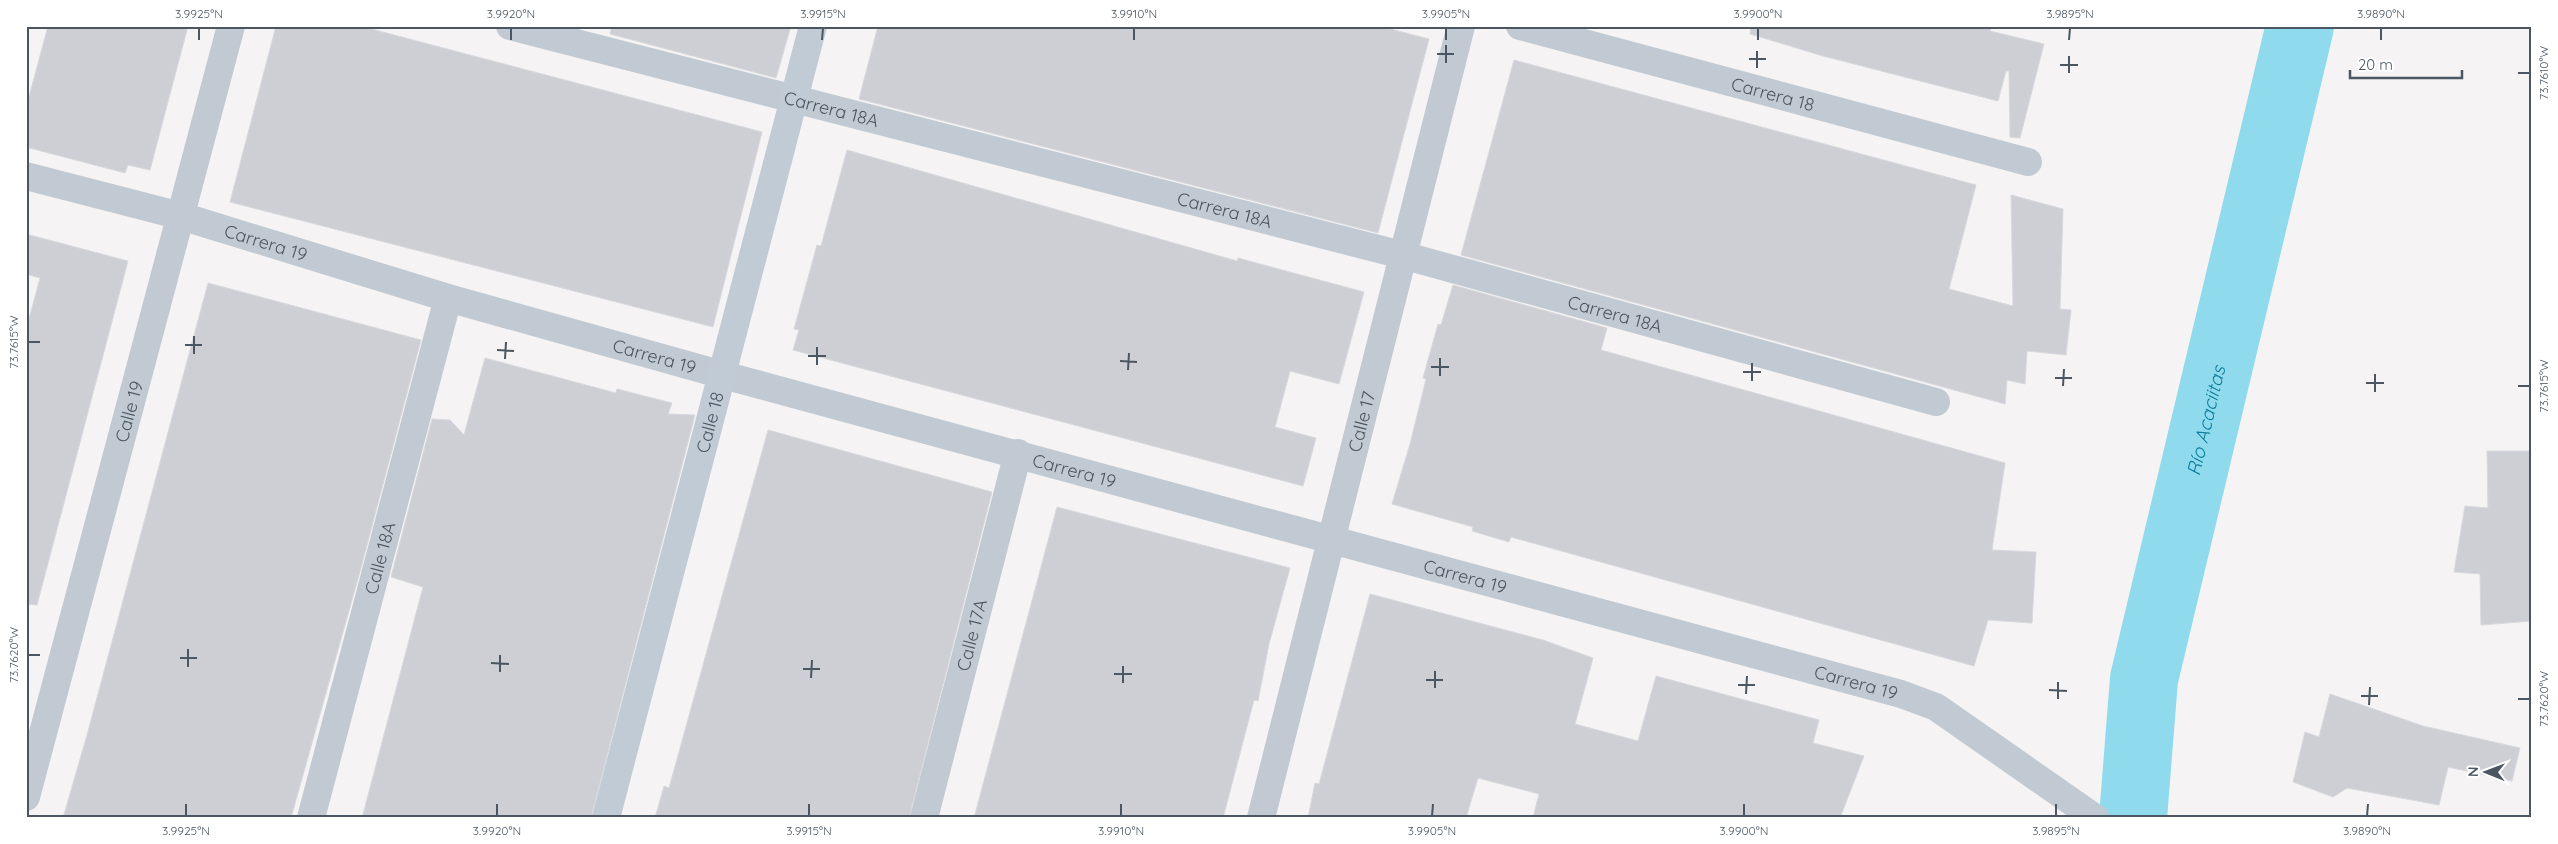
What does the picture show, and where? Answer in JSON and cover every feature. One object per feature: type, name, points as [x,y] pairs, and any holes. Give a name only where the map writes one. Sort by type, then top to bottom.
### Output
[{"type":"street","name":"Calle 19","points":[[26,797],[231,26]]},
{"type":"street","name":"Carrera 18A","points":[[510,26],[1402,255],[1936,402]]},
{"type":"street","name":"Calle 18","points":[[606,818],[813,26]]},
{"type":"street","name":"Calle 17","points":[[1261,818],[1330,538],[1461,26]]},
{"type":"street","name":"Carrera 18","points":[[1520,26],[2028,162]]},
{"type":"street","name":"Carrera 19","points":[[26,176],[181,216],[448,298],[723,375],[1018,453],[1901,694],[1936,707],[2095,818]]},
{"type":"street","name":"Calle 18A","points":[[311,818],[448,298]]},
{"type":"street","name":"Calle 17A","points":[[924,818],[1018,453]]},
{"type":"building","points":[[48,26],[188,26],[150,170],[128,165],[125,173],[26,147],[26,108]]},
{"type":"building","points":[[276,26],[360,26],[762,132],[713,327],[230,202]]},
{"type":"building","points":[[612,26],[791,26],[776,78],[610,34]]},
{"type":"building","points":[[878,26],[1379,26],[1429,39],[1378,233],[859,99]]},
{"type":"building","points":[[1751,26],[1992,26],[1990,31],[2044,44],[2020,138],[2010,137],[2009,71],[2006,71],[1998,101],[1823,56],[1750,34]]},
{"type":"building","points":[[1514,60],[1976,185],[1949,289],[2013,306],[2011,195],[2063,209],[2060,309],[2071,310],[2066,355],[2027,351],[2025,384],[2007,380],[2005,404],[1461,255]]},
{"type":"building","points":[[847,150],[1237,261],[1238,258],[1364,292],[1339,384],[1290,371],[1275,427],[1316,438],[1303,486],[793,350],[799,330],[794,329],[817,245],[821,246]]},
{"type":"building","points":[[26,234],[128,261],[37,605],[26,604],[26,330],[40,278],[26,274]]},
{"type":"building","points":[[208,283],[421,340],[361,568],[291,818],[63,818],[87,735]]},
{"type":"building","points":[[1453,285],[1607,328],[1601,350],[2005,463],[1992,550],[2036,552],[2032,623],[1988,620],[1974,666],[1511,537],[1509,542],[1472,531],[1473,527],[1392,504],[1410,444],[1426,379],[1423,378],[1438,324],[1441,325]]},
{"type":"building","points":[[485,358],[616,393],[617,389],[672,403],[668,414],[695,415],[591,818],[362,818],[423,587],[391,577],[432,419],[450,420],[464,435]]},
{"type":"building","points":[[768,430],[992,492],[909,818],[655,818],[664,786],[669,788]]},
{"type":"building","points":[[2487,451],[2532,451],[2532,621],[2481,625],[2480,574],[2454,572],[2465,506],[2488,508]]},
{"type":"building","points":[[1057,507],[1290,568],[1269,644],[1258,701],[1254,700],[1223,818],[974,818]]},
{"type":"building","points":[[1370,594],[1543,640],[1593,658],[1575,724],[1638,741],[1656,676],[1819,720],[1813,743],[1864,756],[1840,818],[1533,818],[1539,794],[1478,778],[1466,818],[1308,818],[1315,783],[1319,784]]},
{"type":"building","points":[[2330,694],[2423,726],[2520,748],[2512,781],[2448,767],[2439,805],[2347,788],[2333,797],[2293,782],[2305,732],[2319,737]]},
{"type":"waterway","name":"Río Acaciitas","points":[[2133,818],[2144,679],[2300,26]]}]
